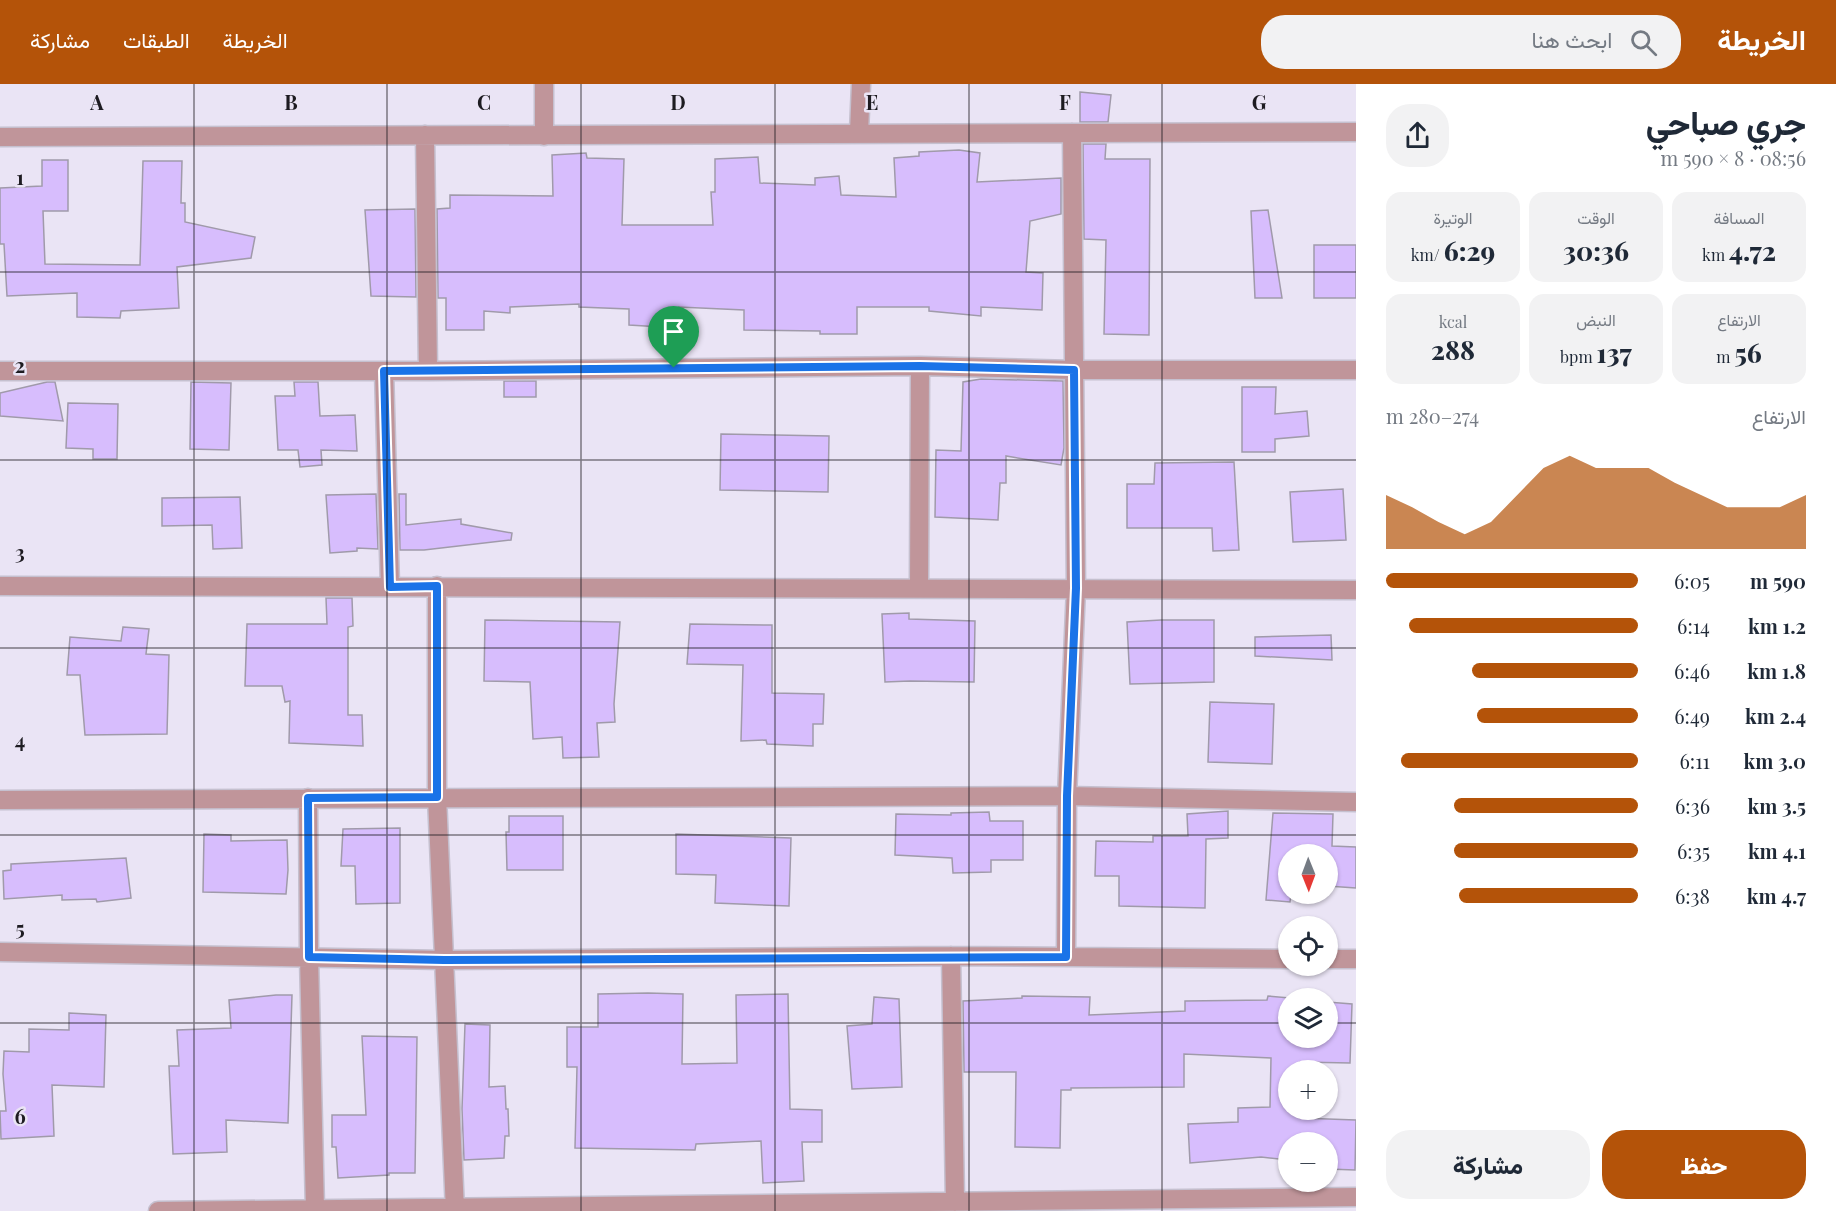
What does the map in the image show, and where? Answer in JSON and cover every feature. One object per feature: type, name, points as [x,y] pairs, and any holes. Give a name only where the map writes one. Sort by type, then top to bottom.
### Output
[{"type":"street","points":[[543,84],[544,136]]},
{"type":"street","points":[[859,133],[861,84]]},
{"type":"street","points":[[0,137],[1356,132]]},
{"type":"street","points":[[1066,957],[1067,796],[1076,588],[1072,133]]},
{"type":"street","points":[[425,135],[428,371]]},
{"type":"street","points":[[919,588],[920,366]]},
{"type":"street","points":[[0,371],[428,371],[920,366],[1074,370],[1356,370]]},
{"type":"street","points":[[384,371],[390,587]]},
{"type":"street","points":[[0,586],[1356,590]]},
{"type":"street","points":[[437,586],[437,797],[455,1209]]},
{"type":"street","points":[[0,800],[1067,796],[1356,802]]},
{"type":"street","points":[[308,798],[315,1209]]},
{"type":"street","points":[[0,952],[444,960],[951,956],[1278,959]]},
{"type":"street","points":[[951,956],[955,1202]]},
{"type":"street","points":[[1338,959],[1356,959]]},
{"type":"street","points":[[158,1211],[1356,1197]]},
{"type":"building","points":[[1080,92],[1111,95],[1108,122],[1080,122]]},
{"type":"building","points":[[1083,144],[1106,144],[1105,159],[1150,159],[1149,335],[1104,334],[1106,240],[1084,239]]},
{"type":"building","points":[[959,150],[980,153],[977,182],[1061,178],[1061,214],[1030,221],[1026,272],[1043,273],[1042,310],[981,307],[981,316],[929,311],[929,307],[857,307],[857,334],[820,334],[820,331],[744,330],[744,310],[679,307],[678,328],[629,325],[629,309],[579,307],[579,304],[510,307],[510,313],[484,311],[484,330],[446,330],[446,298],[438,298],[437,209],[450,208],[450,195],[553,196],[552,155],[586,153],[587,158],[624,159],[622,225],[713,225],[711,192],[715,192],[715,159],[758,157],[760,183],[815,185],[815,178],[839,176],[841,195],[896,197],[894,158],[919,156],[919,152]]},
{"type":"building","points":[[42,160],[68,160],[68,211],[43,211],[45,264],[140,265],[143,161],[182,161],[181,203],[185,203],[185,222],[255,237],[251,258],[177,267],[179,308],[121,311],[120,318],[77,317],[77,293],[7,296],[4,244],[0,244],[0,188],[42,186]]},
{"type":"building","points":[[415,209],[416,297],[371,296],[365,210]]},
{"type":"building","points":[[1268,210],[1282,298],[1255,298],[1251,211]]},
{"type":"building","points":[[1314,245],[1356,245],[1356,298],[1314,298]]},
{"type":"building","points":[[981,379],[1063,381],[1064,448],[1061,465],[1006,456],[1006,483],[1000,483],[998,520],[935,517],[936,450],[961,451],[963,382]]},
{"type":"building","points":[[504,381],[536,381],[536,397],[504,397]]},
{"type":"building","points":[[55,382],[63,421],[0,416],[0,393]]},
{"type":"building","points":[[191,382],[231,383],[229,450],[190,449]]},
{"type":"building","points":[[294,382],[318,382],[320,416],[355,415],[357,451],[321,450],[322,465],[300,467],[298,450],[278,450],[275,396],[295,396]]},
{"type":"building","points":[[1242,387],[1276,387],[1275,414],[1307,411],[1309,436],[1275,439],[1275,452],[1242,452]]},
{"type":"building","points":[[68,403],[118,404],[117,459],[93,459],[93,449],[66,448]]},
{"type":"building","points":[[721,434],[829,436],[828,492],[720,490]]},
{"type":"building","points":[[1234,462],[1239,550],[1213,551],[1212,528],[1127,528],[1127,484],[1154,484],[1155,463]]},
{"type":"building","points":[[1343,489],[1346,540],[1293,542],[1290,492]]},
{"type":"building","points":[[376,494],[378,549],[357,548],[357,551],[330,553],[326,495]]},
{"type":"building","points":[[399,494],[406,494],[406,525],[461,519],[461,524],[512,533],[511,540],[424,550],[400,550]]},
{"type":"building","points":[[240,497],[242,548],[213,549],[212,525],[162,526],[162,498]]},
{"type":"building","points":[[326,598],[352,598],[353,626],[348,627],[348,715],[362,715],[363,746],[289,743],[290,701],[285,702],[282,686],[245,686],[247,624],[327,624]]},
{"type":"building","points":[[909,613],[909,619],[975,621],[974,682],[885,682],[882,614]]},
{"type":"building","points":[[485,620],[620,622],[614,704],[615,722],[597,723],[599,757],[563,758],[562,737],[533,739],[530,682],[484,681]]},
{"type":"building","points":[[1214,620],[1214,682],[1130,684],[1127,622]]},
{"type":"building","points":[[690,624],[772,625],[772,693],[824,694],[823,724],[813,724],[813,746],[767,744],[766,740],[741,741],[743,665],[687,664]]},
{"type":"building","points":[[123,627],[149,629],[146,654],[169,655],[167,734],[85,735],[80,675],[67,675],[70,637],[121,641]]},
{"type":"building","points":[[1331,635],[1332,660],[1255,656],[1255,637]]},
{"type":"building","points":[[1210,702],[1274,704],[1272,764],[1208,762]]},
{"type":"building","points":[[1228,811],[1228,838],[1206,839],[1205,908],[1119,906],[1119,876],[1095,876],[1096,841],[1153,842],[1153,836],[1188,836],[1187,814]]},
{"type":"building","points":[[989,812],[990,821],[1023,821],[1023,860],[991,860],[991,872],[953,873],[952,858],[895,855],[896,814],[951,815],[951,813]]},
{"type":"building","points":[[1273,813],[1333,814],[1332,844],[1278,844],[1278,901],[1266,900]]},
{"type":"building","points":[[509,816],[563,816],[563,870],[507,870],[506,832],[509,832]]},
{"type":"building","points":[[400,828],[400,903],[356,904],[355,866],[341,866],[343,829]]},
{"type":"building","points":[[204,834],[231,835],[231,841],[287,840],[286,894],[203,892]]},
{"type":"building","points":[[676,834],[791,838],[789,906],[715,903],[716,875],[676,874]]},
{"type":"building","points":[[1338,846],[1356,847],[1356,888],[1338,887]]},
{"type":"building","points":[[126,858],[131,898],[97,902],[96,899],[62,900],[62,895],[4,899],[3,871],[11,870],[11,864]]},
{"type":"building","points":[[598,994],[683,994],[682,1064],[737,1063],[736,995],[788,994],[790,1109],[822,1110],[822,1142],[802,1142],[804,1181],[763,1183],[761,1141],[696,1144],[695,1150],[575,1148],[577,1067],[567,1067],[567,1027],[598,1027]]},
{"type":"building","points":[[292,995],[288,1123],[226,1120],[227,1152],[173,1154],[169,1066],[179,1066],[177,1030],[231,1028],[229,1000]]},
{"type":"building","points":[[1022,996],[1090,997],[1089,1015],[1185,1011],[1185,1001],[1267,1000],[1268,996],[1278,997],[1278,1048],[1338,1048],[1338,1003],[1352,1004],[1350,1063],[1338,1063],[1338,1060],[1278,1060],[1278,1120],[1356,1120],[1355,1170],[1338,1169],[1338,1132],[1278,1132],[1278,1159],[1261,1157],[1190,1163],[1188,1124],[1238,1122],[1238,1108],[1270,1107],[1271,1058],[1184,1054],[1184,1087],[1061,1090],[1060,1148],[1015,1147],[1016,1072],[964,1072],[963,1001],[1022,998]]},
{"type":"building","points":[[874,997],[899,999],[902,1087],[852,1089],[847,1026],[872,1024]]},
{"type":"building","points":[[69,1013],[106,1015],[104,1087],[52,1085],[54,1136],[1,1139],[0,1111],[6,1111],[4,1051],[29,1052],[29,1029],[69,1030]]},
{"type":"building","points":[[465,1024],[490,1025],[489,1087],[505,1086],[506,1109],[508,1109],[509,1136],[505,1136],[504,1158],[464,1160],[462,1109]]},
{"type":"building","points":[[362,1036],[417,1037],[415,1173],[338,1178],[336,1147],[332,1147],[332,1115],[366,1115]]},
{"type":"route","points":[[920,366],[1074,370],[1076,588],[1067,796],[1066,957],[444,960],[309,957],[308,798],[437,797],[437,586],[390,587],[384,371],[674,368],[920,366]]}]
